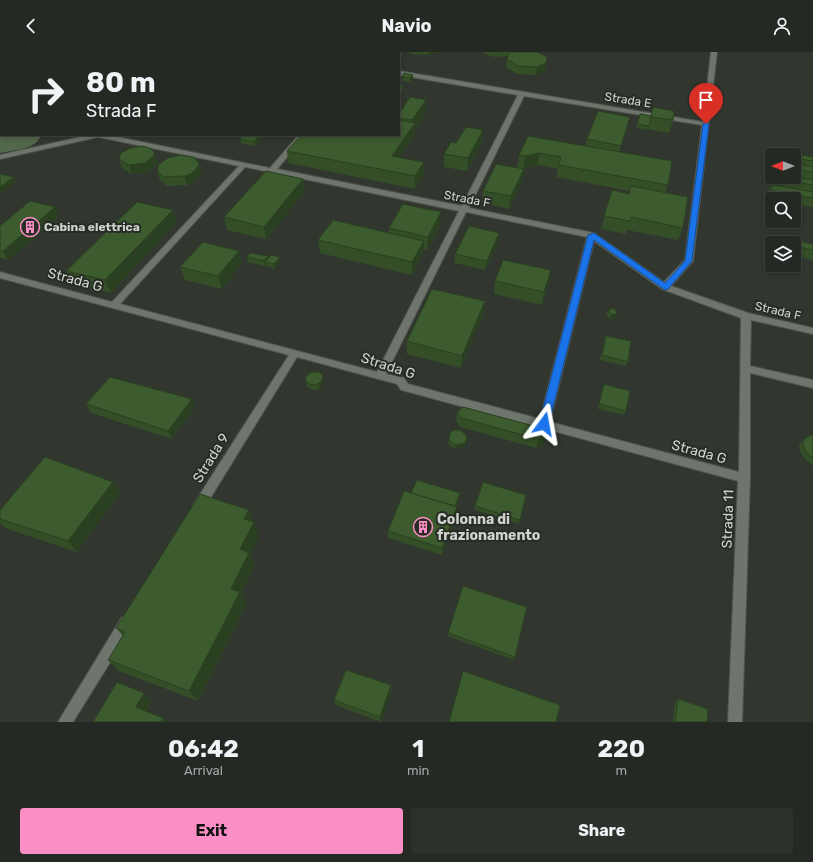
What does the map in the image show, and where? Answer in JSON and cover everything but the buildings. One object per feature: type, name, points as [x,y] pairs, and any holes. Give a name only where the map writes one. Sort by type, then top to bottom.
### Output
[{"type":"lane","points":[[665,287],[689,261],[714,52]]},
{"type":"lane","name":"Strada E","points":[[400,73],[706,124]]},
{"type":"lane","points":[[380,376],[462,210],[522,94]]},
{"type":"lane","points":[[0,157],[94,136]]},
{"type":"lane","name":"Strada F","points":[[103,136],[591,235],[665,287],[746,316],[813,331]]},
{"type":"lane","points":[[272,170],[302,136]]},
{"type":"lane","points":[[114,305],[244,164]]},
{"type":"lane","points":[[544,424],[591,235]]},
{"type":"lane","name":"Strada G","points":[[0,275],[400,381],[405,387],[744,478]]},
{"type":"lane","name":"Strada 11","points":[[734,722],[744,478],[746,316]]},
{"type":"lane","name":"Strada 9","points":[[194,514],[295,353]]},
{"type":"lane","points":[[745,368],[813,384]]},
{"type":"lane","points":[[64,722],[132,615]]},
{"type":"green space","points":[[0,136],[40,136],[34,144],[30,146],[0,153]]},
{"type":"place","name":"Cabina elettrica","points":[[30,227]]},
{"type":"place","name":"Colonna di frazionamento","points":[[423,527]]},
{"type":"route","points":[[544,424],[591,235],[665,287],[689,261],[706,124]]}]
